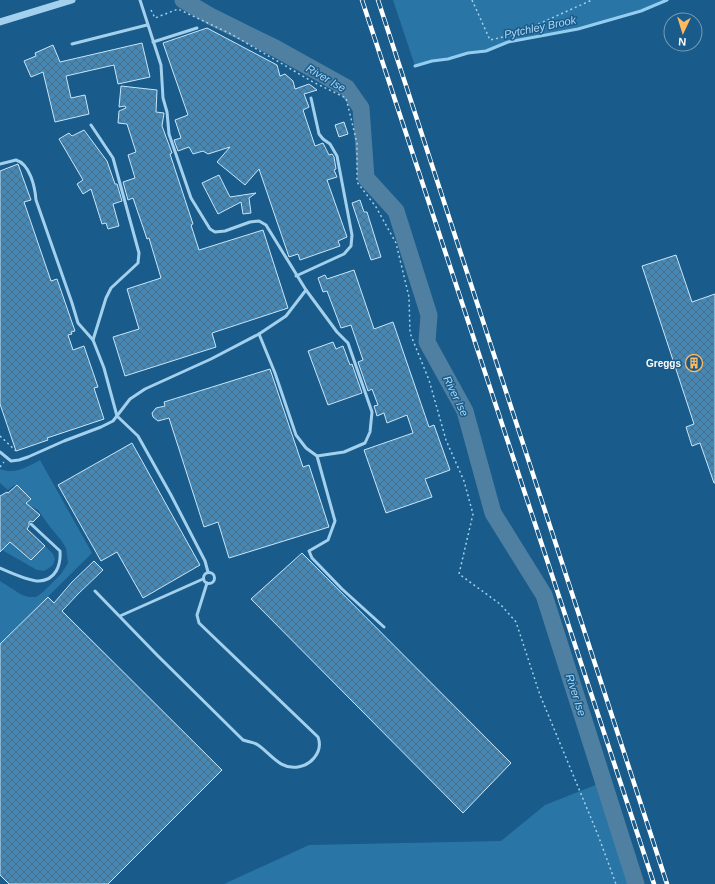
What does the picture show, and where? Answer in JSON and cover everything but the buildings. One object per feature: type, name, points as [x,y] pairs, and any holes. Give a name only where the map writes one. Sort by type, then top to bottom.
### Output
[{"type":"street","points":[[0,22],[72,0]]},
{"type":"lane","points":[[140,0],[161,65],[163,98],[167,112],[169,134],[191,198],[202,217],[210,229],[215,232],[225,231],[259,220],[266,225],[296,276],[337,332],[348,343],[372,412],[370,432],[365,443],[344,452],[317,456]]},
{"type":"lane","points":[[72,44],[147,25]]},
{"type":"lane","points":[[153,42],[197,28]]},
{"type":"lane","points":[[296,276],[344,254],[351,246],[352,235],[338,156],[330,144],[319,134],[311,98]]},
{"type":"lane","points":[[91,125],[113,158],[139,253],[138,263],[111,288],[106,298],[93,340]]},
{"type":"lane","points":[[0,164],[16,160],[21,161],[24,164],[35,189],[36,200],[78,323],[93,340],[104,368],[117,416],[138,436],[171,495],[205,561],[208,572],[213,574],[213,582],[207,583]]},
{"type":"lane","points":[[0,452],[11,461],[19,460],[64,441],[101,428],[113,421],[130,399],[145,389],[211,360],[259,334],[286,316],[306,290]]},
{"type":"lane","points":[[259,334],[296,435],[306,448],[317,456],[335,521],[328,540],[309,551],[312,558],[342,589],[384,627]]},
{"type":"lane","points":[[0,568],[17,575],[39,581],[48,578],[55,573],[61,560],[60,551],[31,524]]},
{"type":"lane","points":[[120,616],[203,579],[204,574],[208,572]]},
{"type":"lane","points":[[203,579],[207,583]]},
{"type":"lane","points":[[95,590],[243,740],[257,744],[277,762],[285,766],[297,767],[308,763],[313,760],[319,750],[318,738],[199,623],[197,615],[207,583]]},
{"type":"path","points":[[472,0],[490,40],[516,34],[592,0]]},
{"type":"path","points":[[148,6],[155,18],[178,9],[231,34],[314,82],[346,98],[357,143],[357,182],[376,207],[396,243],[409,297],[410,333],[429,380],[446,440],[464,481],[473,514],[459,574],[500,604],[516,622],[540,695],[598,835],[616,884]]},
{"type":"path","points":[[0,436],[16,451]]},
{"type":"shaded area","points":[[393,0],[667,0],[641,11],[578,29],[508,42],[486,51],[468,53],[415,66]]},
{"type":"shaded area","points":[[40,460],[92,553],[0,644],[0,581],[22,595],[36,597],[61,574],[68,563],[66,548],[61,540],[38,510],[26,504],[31,499],[17,485],[14,485],[8,490],[0,483],[0,469],[5,471],[16,471],[26,468]]},
{"type":"shaded area","points":[[10,542],[31,560],[45,546],[53,554],[55,559],[53,565],[44,571],[37,570],[2,550]]},
{"type":"shaded area","points":[[603,782],[636,884],[224,884],[309,845],[501,841],[545,805]]},
{"type":"waterway","name":"River Ise","points":[[183,0],[212,17],[275,48],[347,88],[361,108],[366,178],[396,211],[429,315],[427,342],[465,411],[493,513],[544,595],[636,884]]},
{"type":"waterway","name":"Pytchley Brook","points":[[415,66],[468,53],[486,51],[508,42],[578,29],[641,11],[667,0]]},
{"type":"railway","points":[[362,0],[654,884]]},
{"type":"railway","points":[[378,0],[667,884]]},
{"type":"place","name":"Greggs","points":[[694,363]]}]
